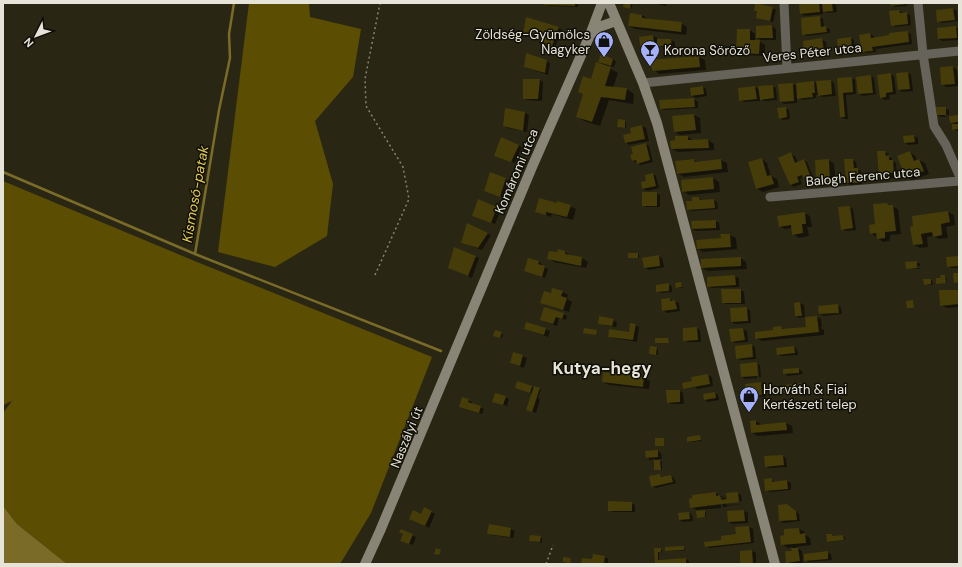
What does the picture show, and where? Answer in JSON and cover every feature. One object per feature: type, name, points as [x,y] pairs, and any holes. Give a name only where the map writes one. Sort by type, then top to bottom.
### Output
[{"type":"main road","name":"Komáromi utca","points":[[468,318],[590,35],[602,3]]},
{"type":"main road","points":[[608,3],[643,83],[659,131],[775,564]]},
{"type":"main road","points":[[590,35],[599,27],[616,21]]},
{"type":"main road","name":"Naszályi út","points":[[365,564],[468,318]]},
{"type":"street","points":[[784,3],[787,68]]},
{"type":"street","points":[[918,3],[934,126],[946,145],[959,175]]},
{"type":"street","name":"Veres Péter utca","points":[[643,83],[959,50]]},
{"type":"street","name":"Balogh Ferenc utca","points":[[770,197],[959,181]]},
{"type":"path","points":[[375,275],[409,200],[403,167],[366,106],[365,79],[380,3]]},
{"type":"path","points":[[546,564],[553,545]]},
{"type":"shaded area","points":[[249,3],[309,3],[310,17],[361,29],[353,77],[315,121],[333,184],[327,236],[275,267],[218,252]]},
{"type":"shaded area","points":[[3,181],[197,262],[432,357],[371,513],[340,564],[67,564],[17,524],[3,506],[3,413],[12,401],[3,405]]},
{"type":"shaded area","points":[[3,506],[17,524],[67,564],[3,564]]},
{"type":"building","points":[[544,3],[575,3],[575,6],[544,5]]},
{"type":"building","points":[[624,3],[631,3],[630,9],[623,7]]},
{"type":"building","points":[[755,3],[773,7],[770,21],[756,18],[757,11],[754,11]]},
{"type":"building","points":[[799,3],[819,3],[820,12],[800,14]]},
{"type":"building","points":[[832,3],[833,11],[823,12],[822,4]]},
{"type":"building","points":[[890,3],[906,3],[907,4],[891,6]]},
{"type":"building","points":[[953,8],[955,20],[937,22],[936,10]]},
{"type":"building","points":[[899,10],[900,13],[907,12],[908,24],[891,26],[889,11]]},
{"type":"building","points":[[630,13],[642,15],[642,18],[682,22],[681,32],[628,26]]},
{"type":"building","points":[[820,16],[821,27],[826,26],[827,32],[802,35],[801,18]]},
{"type":"building","points":[[526,17],[559,27],[552,46],[523,34]]},
{"type":"building","points":[[772,25],[773,38],[756,38],[756,26]]},
{"type":"building","points":[[956,26],[957,38],[938,39],[937,28]]},
{"type":"building","points":[[737,29],[750,29],[750,40],[760,40],[759,54],[736,53]]},
{"type":"building","points":[[908,31],[909,42],[872,47],[873,51],[862,52],[859,35],[870,33],[871,38],[889,35],[889,33]]},
{"type":"building","points":[[653,35],[655,49],[641,51],[639,37]]},
{"type":"building","points":[[851,37],[852,51],[842,52],[842,48],[838,49],[837,39]]},
{"type":"building","points":[[822,38],[824,50],[804,53],[803,41]]},
{"type":"building","points":[[657,39],[671,39],[672,46],[657,46]]},
{"type":"building","points":[[526,53],[547,60],[545,73],[524,67]]},
{"type":"building","points":[[601,54],[613,59],[611,66],[598,62]]},
{"type":"building","points":[[699,56],[700,67],[653,71],[648,60]]},
{"type":"building","points":[[596,62],[611,67],[605,86],[627,88],[625,100],[601,97],[592,122],[576,117],[583,94],[578,92],[583,76],[591,79]]},
{"type":"building","points":[[953,66],[955,84],[941,85],[940,67]]},
{"type":"building","points":[[957,66],[959,66],[959,81],[958,81]]},
{"type":"building","points":[[908,72],[910,89],[898,90],[896,73]]},
{"type":"building","points":[[891,73],[893,92],[886,93],[886,97],[880,98],[877,75]]},
{"type":"building","points":[[871,75],[873,93],[858,94],[856,77]]},
{"type":"building","points":[[852,77],[853,92],[843,93],[845,117],[840,117],[837,78]]},
{"type":"building","points":[[523,79],[540,79],[538,99],[523,99]]},
{"type":"building","points":[[831,80],[832,94],[818,96],[816,81]]},
{"type":"building","points":[[814,81],[815,93],[812,93],[813,97],[797,99],[796,83]]},
{"type":"building","points":[[793,83],[794,101],[780,102],[778,84]]},
{"type":"building","points":[[773,85],[774,98],[760,100],[758,86]]},
{"type":"building","points":[[703,86],[704,94],[691,96],[690,88]]},
{"type":"building","points":[[755,86],[757,99],[739,101],[738,88]]},
{"type":"building","points":[[694,98],[695,107],[660,109],[659,100]]},
{"type":"building","points":[[786,107],[787,117],[779,119],[777,108]]},
{"type":"building","points":[[936,107],[946,107],[946,115],[937,115]]},
{"type":"building","points":[[505,108],[525,112],[523,131],[503,126]]},
{"type":"building","points":[[694,114],[696,130],[674,132],[672,116]]},
{"type":"building","points":[[959,115],[959,122],[950,123],[949,116]]},
{"type":"building","points":[[618,119],[625,120],[625,128],[617,127]]},
{"type":"building","points":[[952,124],[959,124],[959,129],[952,130]]},
{"type":"building","points":[[642,125],[645,139],[625,143],[623,135],[631,133],[630,128]]},
{"type":"building","points":[[914,135],[915,142],[904,143],[903,136]]},
{"type":"building","points":[[675,136],[688,136],[688,140],[708,139],[709,148],[671,149],[670,141],[675,140]]},
{"type":"building","points":[[501,137],[519,145],[511,162],[494,156]]},
{"type":"building","points":[[646,143],[650,160],[637,164],[636,160],[632,161],[630,155],[633,154],[631,147]]},
{"type":"building","points":[[877,151],[885,151],[886,156],[889,155],[889,160],[893,160],[894,173],[890,173],[891,176],[879,177]]},
{"type":"building","points":[[910,151],[914,161],[919,159],[924,171],[906,178],[897,156]]},
{"type":"building","points":[[791,152],[795,163],[804,159],[810,175],[803,178],[802,175],[797,177],[799,182],[790,185],[778,158]]},
{"type":"building","points":[[762,158],[767,176],[771,175],[774,184],[756,189],[748,162]]},
{"type":"building","points":[[694,159],[695,162],[721,159],[722,169],[677,174],[675,161]]},
{"type":"building","points":[[829,159],[830,182],[816,183],[815,160]]},
{"type":"building","points":[[844,159],[853,159],[854,168],[858,168],[859,183],[846,183]]},
{"type":"building","points":[[490,172],[506,178],[500,197],[484,191]]},
{"type":"building","points":[[653,173],[656,186],[642,189],[641,182],[646,181],[645,175]]},
{"type":"building","points":[[713,177],[714,189],[682,192],[681,180]]},
{"type":"building","points":[[642,192],[657,192],[657,206],[642,206]]},
{"type":"building","points":[[692,197],[699,197],[700,200],[714,199],[715,208],[687,210],[686,201],[692,201]]},
{"type":"building","points":[[539,198],[571,205],[567,217],[546,212],[546,215],[535,212]]},
{"type":"building","points":[[478,199],[497,207],[491,223],[472,216]]},
{"type":"building","points":[[887,203],[888,205],[893,205],[896,231],[885,232],[885,238],[877,239],[876,233],[870,234],[869,225],[875,224],[873,204]]},
{"type":"building","points":[[850,206],[853,228],[841,230],[838,207]]},
{"type":"building","points":[[948,211],[950,222],[941,224],[942,235],[933,237],[932,232],[921,234],[923,244],[913,245],[910,227],[913,226],[912,216]]},
{"type":"building","points":[[805,212],[806,224],[802,224],[803,233],[792,235],[791,225],[779,227],[777,216]]},
{"type":"building","points":[[716,220],[716,228],[692,229],[691,221]]},
{"type":"building","points":[[467,223],[488,233],[478,248],[461,243]]},
{"type":"building","points":[[720,234],[730,234],[731,247],[697,249],[696,240],[721,238]]},
{"type":"building","points":[[454,247],[476,256],[468,276],[448,268]]},
{"type":"building","points":[[558,249],[565,251],[565,254],[582,257],[581,266],[547,259],[549,251],[557,252]]},
{"type":"building","points":[[628,253],[638,253],[638,258],[628,258]]},
{"type":"building","points":[[659,255],[660,266],[644,268],[642,258]]},
{"type":"building","points":[[959,256],[959,266],[947,267],[946,257]]},
{"type":"building","points":[[741,257],[741,266],[701,268],[701,259]]},
{"type":"building","points":[[528,258],[539,261],[538,264],[545,266],[542,277],[524,271]]},
{"type":"building","points":[[917,261],[917,268],[906,269],[905,262]]},
{"type":"building","points":[[953,273],[959,273],[959,282],[954,283]]},
{"type":"building","points":[[735,275],[736,285],[707,287],[707,277]]},
{"type":"building","points":[[940,275],[945,275],[946,283],[936,284],[936,278],[941,278]]},
{"type":"building","points":[[923,279],[931,279],[931,284],[924,285]]},
{"type":"building","points":[[681,282],[682,287],[676,288],[675,283]]},
{"type":"building","points":[[669,283],[669,291],[656,292],[656,285]]},
{"type":"building","points":[[552,288],[563,291],[561,296],[567,298],[563,310],[540,303],[544,291],[551,293]]},
{"type":"building","points":[[721,289],[741,289],[741,303],[722,303]]},
{"type":"building","points":[[939,290],[959,290],[959,304],[940,306]]},
{"type":"building","points":[[670,298],[670,301],[675,300],[677,309],[662,311],[661,299]]},
{"type":"building","points":[[913,300],[914,308],[907,308],[906,301]]},
{"type":"building","points":[[800,302],[802,316],[795,316],[794,303]]},
{"type":"building","points":[[838,304],[839,313],[819,314],[818,306]]},
{"type":"building","points":[[544,307],[564,313],[562,319],[556,317],[553,324],[540,320]]},
{"type":"building","points":[[747,307],[748,321],[731,322],[730,308]]},
{"type":"building","points":[[599,316],[614,319],[612,326],[598,324]]},
{"type":"building","points":[[817,316],[819,332],[755,339],[755,332],[773,330],[773,327],[781,326],[782,329],[806,327],[805,317]]},
{"type":"building","points":[[526,322],[546,328],[544,335],[524,329]]},
{"type":"building","points":[[630,323],[636,324],[633,340],[608,337],[609,329],[629,332]]},
{"type":"building","points":[[697,327],[698,340],[683,341],[683,328]]},
{"type":"building","points":[[584,328],[597,330],[596,335],[583,333]]},
{"type":"building","points":[[743,328],[745,340],[731,342],[729,329]]},
{"type":"building","points":[[495,330],[502,332],[500,338],[493,336]]},
{"type":"building","points":[[655,338],[668,338],[669,343],[655,343]]},
{"type":"building","points":[[752,344],[753,357],[736,359],[735,346]]},
{"type":"building","points":[[650,346],[657,347],[656,355],[649,354]]},
{"type":"building","points":[[794,346],[795,353],[777,355],[776,348]]},
{"type":"building","points":[[513,352],[523,355],[520,366],[510,363]]},
{"type":"building","points":[[757,362],[758,376],[741,377],[740,364]]},
{"type":"building","points":[[799,368],[799,373],[783,374],[783,369]]},
{"type":"building","points":[[603,372],[644,377],[643,387],[602,382]]},
{"type":"building","points":[[708,374],[710,384],[683,389],[682,383],[692,381],[691,377]]},
{"type":"building","points":[[517,381],[532,386],[530,393],[515,388]]},
{"type":"building","points":[[761,382],[762,395],[746,396],[745,384]]},
{"type":"building","points":[[801,383],[802,391],[784,393],[783,385]]},
{"type":"building","points":[[534,386],[540,388],[532,412],[526,410]]},
{"type":"building","points":[[666,390],[680,390],[680,402],[667,403]]},
{"type":"building","points":[[715,392],[716,398],[704,400],[703,394]]},
{"type":"building","points":[[495,393],[506,396],[503,405],[492,402]]},
{"type":"building","points":[[462,397],[469,399],[468,402],[481,406],[479,413],[459,407]]},
{"type":"building","points":[[756,420],[756,425],[786,422],[787,430],[751,433],[750,421]]},
{"type":"building","points":[[700,435],[701,440],[687,442],[687,437]]},
{"type":"building","points":[[655,438],[664,438],[664,446],[655,446]]},
{"type":"building","points":[[658,450],[658,457],[646,458],[645,451]]},
{"type":"building","points":[[783,455],[784,465],[765,467],[764,456]]},
{"type":"building","points":[[654,460],[660,460],[661,470],[654,470]]},
{"type":"building","points":[[660,474],[661,477],[671,475],[673,482],[651,487],[649,476]]},
{"type":"building","points":[[772,478],[772,482],[787,480],[788,489],[765,491],[764,479]]},
{"type":"building","points":[[716,492],[716,496],[720,495],[721,500],[727,499],[726,493],[738,492],[739,502],[690,508],[689,499],[692,498],[692,495]]},
{"type":"building","points":[[608,501],[632,502],[632,511],[608,511]]},
{"type":"building","points":[[787,504],[796,511],[797,520],[779,521],[778,505]]},
{"type":"building","points":[[424,507],[432,511],[425,526],[409,519],[413,510],[421,514]]},
{"type":"building","points":[[705,510],[705,517],[697,518],[696,511]]},
{"type":"building","points":[[744,510],[745,521],[728,522],[727,511]]},
{"type":"building","points":[[689,512],[690,519],[679,520],[678,513]]},
{"type":"building","points":[[489,524],[511,528],[510,537],[487,534]]},
{"type":"building","points":[[749,526],[751,542],[705,547],[704,542],[721,540],[721,536],[736,534],[735,527]]},
{"type":"building","points":[[799,528],[800,534],[805,533],[806,543],[781,545],[780,536],[784,535],[784,529]]},
{"type":"building","points":[[401,529],[413,534],[409,544],[400,541],[403,534],[399,532]]},
{"type":"building","points":[[826,534],[832,534],[832,536],[843,535],[844,540],[827,542]]},
{"type":"building","points":[[530,535],[541,536],[540,542],[529,541]]},
{"type":"building","points":[[684,546],[684,550],[665,551],[665,547]]},
{"type":"building","points":[[436,548],[441,550],[439,555],[434,554]]},
{"type":"building","points":[[654,548],[661,548],[661,552],[658,552],[658,560],[686,558],[686,564],[655,564]]},
{"type":"building","points":[[791,548],[798,548],[800,561],[786,563],[785,551],[792,551]]},
{"type":"building","points":[[752,550],[753,563],[740,564],[740,551]]},
{"type":"building","points":[[828,551],[828,559],[804,561],[804,554]]},
{"type":"building","points":[[593,554],[605,556],[604,564],[581,564],[582,558],[592,559]]},
{"type":"building","points":[[563,557],[571,558],[570,563],[563,562]]},
{"type":"waterway","name":"Kismosó-patak","points":[[3,172],[195,254],[219,110],[230,58],[229,34],[234,3]]},
{"type":"waterway","points":[[195,254],[441,351]]},
{"type":"place","name":"Zöldség-Gyümölcs Nagyker","points":[[604,58]]},
{"type":"place","name":"Korona Söröző","points":[[650,67]]},
{"type":"place","name":"Horváth & Fiai Kertészeti telep","points":[[749,413]]},
{"type":"district","name":"Kutya-hegy","points":[[602,368]]}]
